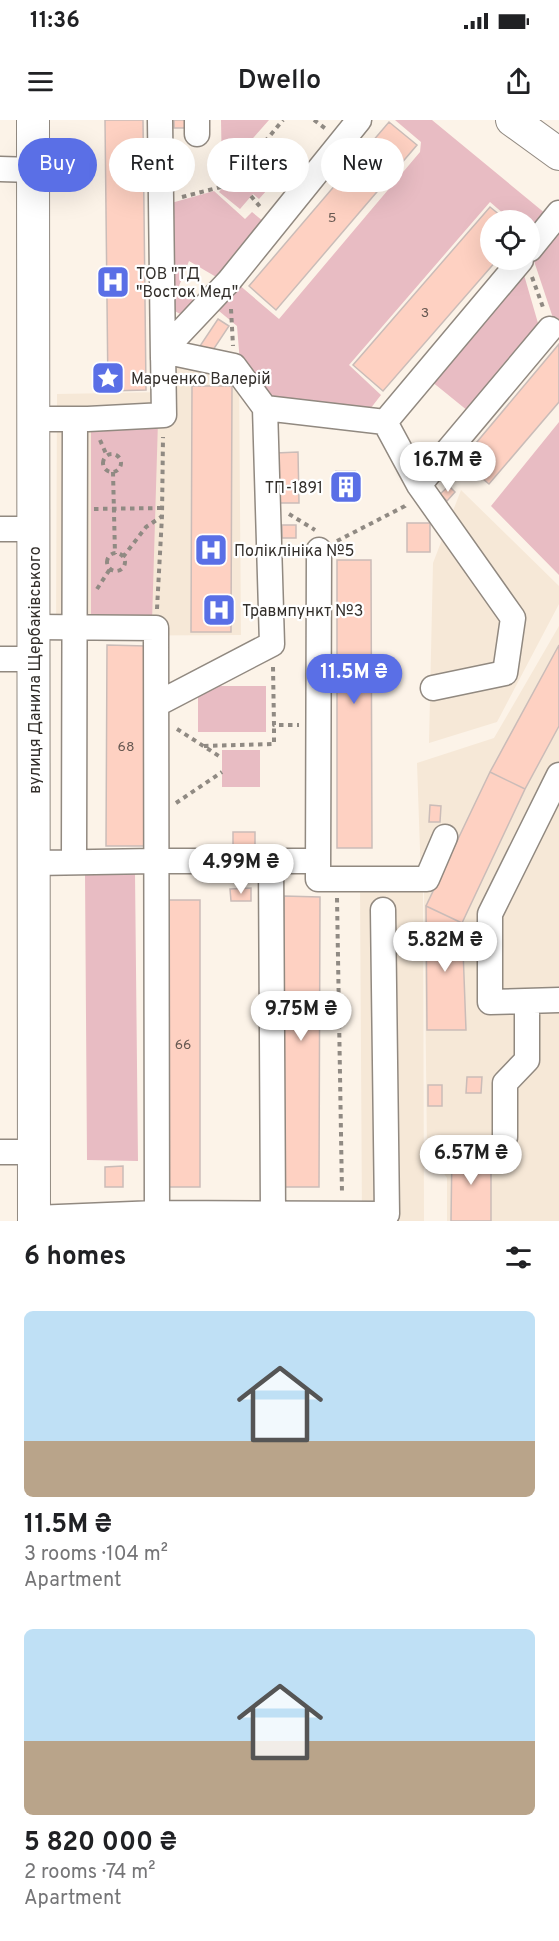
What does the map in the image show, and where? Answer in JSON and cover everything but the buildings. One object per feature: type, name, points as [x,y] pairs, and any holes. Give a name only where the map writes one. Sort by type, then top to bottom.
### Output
[{"type":"main road","name":"вулиця Данила Щербаківського","points":[[33,120],[33,138]]},
{"type":"main road","points":[[512,120],[559,152]]},
{"type":"main road","points":[[536,120],[559,152]]},
{"type":"main road","name":"вулиця Данила Щербаківського","points":[[33,192],[34,1220]]},
{"type":"lane","points":[[34,419],[164,415],[160,120]]},
{"type":"lane","points":[[163,351],[230,281],[359,120]]},
{"type":"lane","points":[[0,170],[18,170]]},
{"type":"lane","points":[[540,240],[559,213]]},
{"type":"lane","points":[[385,422],[517,270]]},
{"type":"lane","points":[[419,485],[550,329]]},
{"type":"lane","points":[[157,710],[272,644],[265,408],[234,366],[163,351]]},
{"type":"lane","points":[[265,408],[385,422]]},
{"type":"lane","points":[[74,862],[75,419]]},
{"type":"lane","points":[[385,422],[419,485],[513,618],[505,673],[433,688]]},
{"type":"lane","points":[[0,529],[34,529]]},
{"type":"lane","points":[[319,550],[318,879],[427,879],[445,837]]},
{"type":"lane","points":[[34,627],[156,628],[157,1217]]},
{"type":"lane","points":[[0,659],[34,659]]},
{"type":"lane","points":[[556,785],[490,914],[490,1002],[559,1000]]},
{"type":"lane","points":[[271,861],[273,1213]]},
{"type":"lane","points":[[34,863],[318,861]]},
{"type":"lane","points":[[34,1220],[273,1213],[326,1216],[387,1214],[383,910]]},
{"type":"lane","points":[[505,1137],[505,1083],[527,1060],[527,1001]]},
{"type":"lane","points":[[0,1152],[34,1152]]},
{"type":"path","points":[[161,202],[221,187],[234,171],[239,175],[283,120]]},
{"type":"path","points":[[531,270],[550,329]]},
{"type":"path","points":[[230,281],[234,366]]},
{"type":"path","points":[[158,601],[164,415]]},
{"type":"path","points":[[112,454],[118,456],[121,461],[120,467],[113,472],[105,469],[103,464],[107,456],[112,454]]},
{"type":"path","points":[[113,472],[115,554]]},
{"type":"path","points":[[268,502],[315,528],[319,550],[405,506],[419,485]]},
{"type":"path","points":[[88,509],[162,508]]},
{"type":"path","points":[[123,557],[146,527],[162,516]]},
{"type":"path","points":[[110,569],[107,561],[110,556],[115,554],[123,557]]},
{"type":"path","points":[[110,569],[118,571],[123,568],[125,562],[123,557]]},
{"type":"path","points":[[93,594],[110,569]]},
{"type":"path","points":[[204,746],[274,744],[272,644]]},
{"type":"path","points":[[157,710],[222,758]]},
{"type":"path","points":[[274,725],[317,725]]},
{"type":"path","points":[[156,817],[222,772]]},
{"type":"path","points":[[326,1216],[337,879]]},
{"type":"shaded area","points":[[221,120],[269,120],[253,138],[221,138]]},
{"type":"shaded area","points":[[395,120],[432,120],[546,214],[540,220],[540,210],[499,210],[490,202],[483,210],[480,210],[480,214],[349,365],[381,395],[367,413],[271,402],[240,363],[237,326],[219,311],[238,284],[279,319],[386,192],[404,192],[404,171],[420,152],[421,142]]},
{"type":"shaded area","points":[[215,192],[245,219],[252,212],[269,226],[223,281],[189,261],[177,291],[200,304],[188,318],[167,307],[164,205]]},
{"type":"shaded area","points":[[219,192],[265,192],[259,199],[253,194],[240,209]]},
{"type":"shaded area","points":[[559,228],[559,324],[556,327],[537,270],[540,270],[540,247]]},
{"type":"shaded area","points":[[523,270],[540,330],[468,411],[431,381]]},
{"type":"shaded area","points":[[167,365],[239,377],[241,635],[56,636],[57,394],[166,392]]},
{"type":"shaded area","points":[[158,421],[152,622],[91,622],[91,423]]},
{"type":"shaded area","points":[[559,422],[559,575],[491,506]]},
{"type":"shaded area","points":[[461,490],[559,586],[559,604],[497,722],[429,743],[433,563]]},
{"type":"shaded area","points":[[559,626],[559,1221],[447,1221],[447,1178],[427,1149],[424,887],[421,879],[417,763],[494,738]]},
{"type":"shaded area","points":[[198,686],[266,686],[266,732],[198,732]]},
{"type":"shaded area","points":[[222,750],[260,750],[260,787],[222,787]]},
{"type":"shaded area","points":[[85,873],[135,873],[138,1161],[87,1160]]},
{"type":"shaded area","points":[[360,885],[423,885],[424,1221],[362,1221]]},
{"type":"place","name":"ТОВ \"ТД \"Восток Мед\"","points":[[113,282]]},
{"type":"place","name":"Марченко Валерій","points":[[108,378]]},
{"type":"place","name":"ТП-1891","points":[[346,487]]},
{"type":"place","name":"Поліклініка №5","points":[[211,550]]},
{"type":"place","name":"Травмпункт №3","points":[[219,610]]}]
